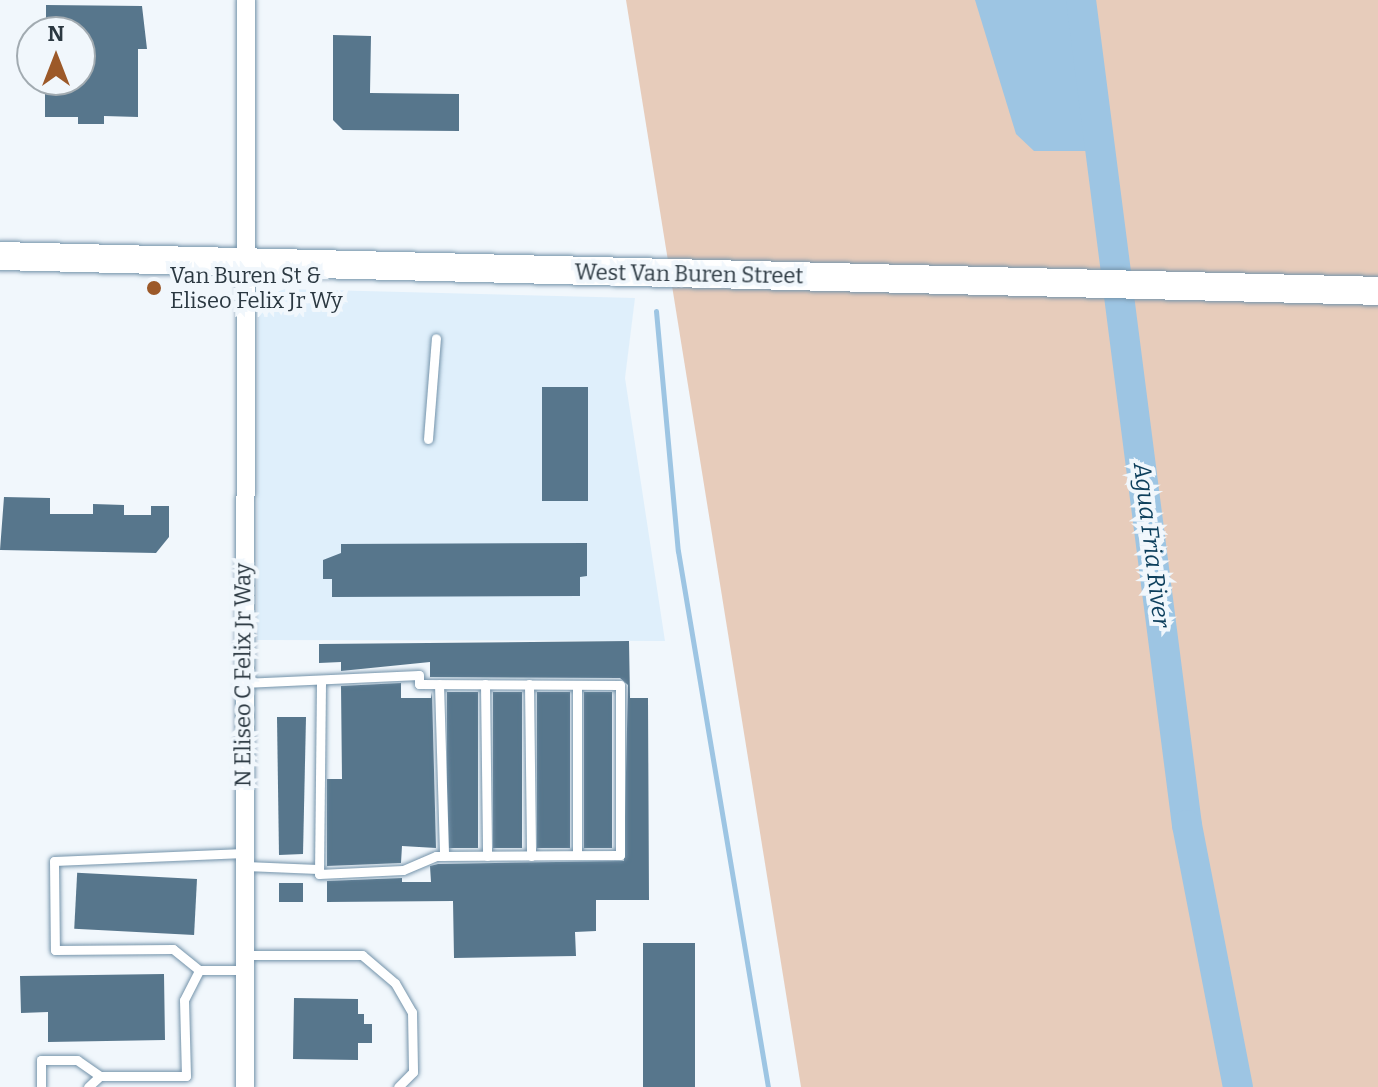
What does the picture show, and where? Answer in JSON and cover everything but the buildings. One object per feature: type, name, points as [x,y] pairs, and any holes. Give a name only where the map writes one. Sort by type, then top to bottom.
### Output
[{"type":"main road","name":"West Van Buren Street","points":[[0,256],[1378,291]]},
{"type":"street","name":"N Eliseo C Felix Jr Way","points":[[245,1087],[246,0]]},
{"type":"lane","points":[[428,439],[436,338]]},
{"type":"lane","points":[[243,683],[321,682],[419,675],[419,684],[620,685],[620,855],[444,856],[403,870],[319,874],[321,682]]},
{"type":"lane","points":[[439,684],[444,856]]},
{"type":"lane","points":[[485,684],[487,856]]},
{"type":"lane","points":[[529,684],[531,856]]},
{"type":"lane","points":[[577,685],[577,855]]},
{"type":"lane","points":[[319,869],[244,860],[54,861],[55,950],[173,949],[199,970],[245,962],[362,955],[395,983],[412,1012],[413,1072],[398,1087]]},
{"type":"lane","points":[[186,1087],[184,1000],[199,970]]},
{"type":"lane","points":[[41,1087],[41,1060],[77,1060],[100,1076],[186,1076]]},
{"type":"lane","points":[[88,1087],[100,1076]]},
{"type":"shaded area","points":[[626,0],[1378,0],[1378,1087],[801,1087]]},
{"type":"shaded area","points":[[285,289],[635,298],[625,378],[665,641],[257,640],[258,311],[266,296]]},
{"type":"water","points":[[975,0],[1085,0],[1093,134],[1087,151],[1034,151],[1016,134]]},
{"type":"waterway","name":"Agua Fria River","points":[[1081,0],[1187,825],[1238,1087]]},
{"type":"waterway","points":[[656,311],[678,551],[768,1087]]},
{"type":"place","name":"Van Buren St & Eliseo Felix Jr Wy","points":[[154,288]]}]
